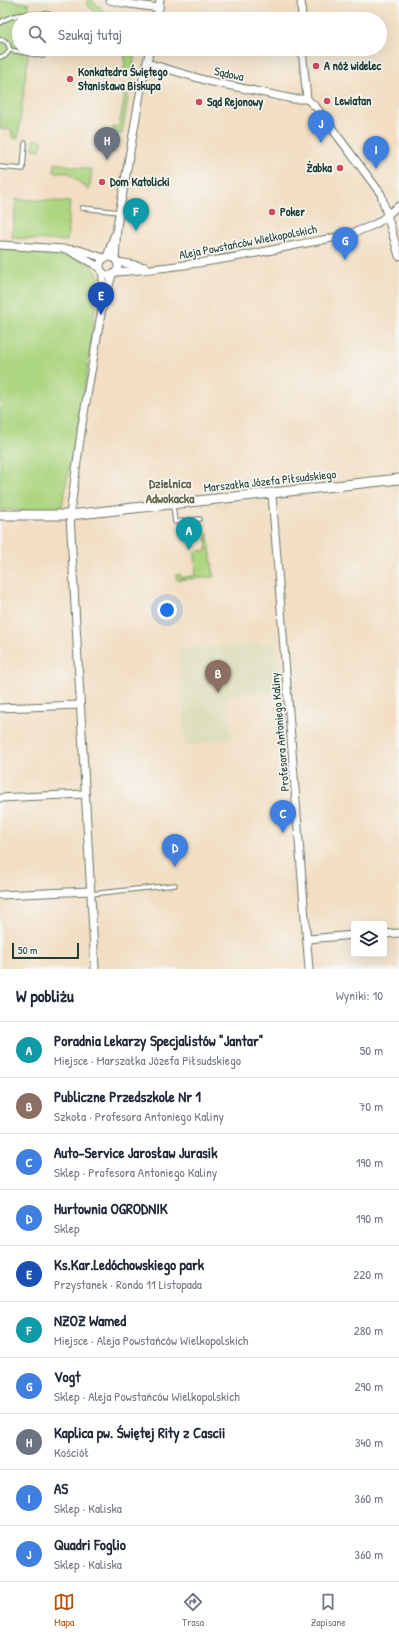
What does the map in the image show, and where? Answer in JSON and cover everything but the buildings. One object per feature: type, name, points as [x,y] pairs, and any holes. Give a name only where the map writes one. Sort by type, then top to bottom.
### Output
[{"type":"street","points":[[110,0],[159,8]]},
{"type":"street","points":[[158,12],[160,0]]},
{"type":"street","points":[[302,0],[302,12]]},
{"type":"street","points":[[102,308],[101,262],[105,258],[117,226],[120,213],[148,56]]},
{"type":"street","points":[[303,56],[307,99],[316,108],[375,184],[381,194],[399,256]]},
{"type":"street","name":"Sądowa","points":[[147,63],[208,82],[292,99],[307,99]]},
{"type":"street","name":"Aleja Powstańców Wielkopolskich","points":[[114,274],[238,257],[320,240],[369,227],[380,221],[399,206]]},
{"type":"street","points":[[96,969],[70,515],[82,425],[102,308],[118,267],[116,260],[117,226]]},
{"type":"street","points":[[0,245],[79,250],[116,260]]},
{"type":"street","points":[[65,249],[101,270],[108,276],[114,274]]},
{"type":"street","name":"Aleja Powstańców Wielkopolskich","points":[[116,260],[155,269]]},
{"type":"street","name":"Marszałka Józefa Piłsudskiego","points":[[0,515],[70,515],[399,479]]},
{"type":"street","name":"Profesora Antoniego Kaliny","points":[[272,494],[308,939],[309,969]]},
{"type":"street","points":[[0,708],[80,705]]},
{"type":"street","points":[[0,798],[85,794]]},
{"type":"street","points":[[0,895],[91,892]]},
{"type":"street","points":[[387,934],[399,933]]},
{"type":"street","points":[[308,939],[351,935]]},
{"type":"lane","points":[[0,23],[12,16]]},
{"type":"lane","points":[[0,40],[6,42],[10,46],[10,50],[5,56],[0,57]]},
{"type":"lane","points":[[0,167],[23,169],[26,144]]},
{"type":"lane","points":[[82,208],[120,213]]},
{"type":"lane","points":[[173,504],[175,522],[200,519]]},
{"type":"lane","points":[[91,892],[174,885]]},
{"type":"shaded area","points":[[20,0],[49,0],[48,6]]},
{"type":"shaded area","points":[[275,642],[281,691],[226,695],[232,738],[186,746],[179,650]]},
{"type":"green space","points":[[0,0],[10,0],[29,4],[28,12],[12,12],[12,56],[28,56],[18,138],[12,138],[12,130],[0,129]]},
{"type":"green space","points":[[87,0],[92,0],[105,12],[96,12],[87,5]]},
{"type":"green space","points":[[125,56],[134,56],[133,77],[124,76]]},
{"type":"green space","points":[[127,84],[130,86],[122,134],[113,132],[113,127],[119,126]]},
{"type":"green space","points":[[34,139],[43,141],[40,150],[33,149]]},
{"type":"green space","points":[[55,163],[92,170],[89,190],[68,173],[54,172]]},
{"type":"green space","points":[[16,199],[70,202],[67,241],[12,238]]},
{"type":"green space","points":[[0,249],[40,251],[71,256],[84,261],[94,268],[99,278],[87,374],[62,506],[56,511],[0,510]]},
{"type":"green space","points":[[206,534],[208,534],[214,577],[177,580],[176,575],[180,574],[181,578],[196,575],[195,552],[207,550]]},
{"type":"place","name":"A nóż widelec","points":[[316,66]]},
{"type":"place","name":"Konkatedra Świętego Stanisława Biskupa","points":[[70,79]]},
{"type":"place","name":"Lewiatan","points":[[327,101]]},
{"type":"place","name":"Sąd Rejonowy","points":[[199,102]]},
{"type":"place","name":"Quadri Foglio","points":[[321,143]]},
{"type":"place","name":"Kaplica pw. Świętej Rity z Cascii","points":[[107,160]]},
{"type":"place","name":"Żabka","points":[[340,168]]},
{"type":"place","name":"AS","points":[[376,169]]},
{"type":"place","name":"Dom Katolicki","points":[[102,182]]},
{"type":"place","name":"Poker","points":[[272,212]]},
{"type":"place","name":"NZOZ Wamed","points":[[136,231]]},
{"type":"place","name":"Vogt","points":[[345,260]]},
{"type":"place","name":"Ks.Kar.Ledóchowskiego park","points":[[101,315]]},
{"type":"place","name":"Poradnia Lekarzy Specjalistów \"Jantar\"","points":[[189,550]]},
{"type":"place","name":"Publiczne Przedszkole Nr 1","points":[[218,693]]},
{"type":"place","name":"Auto-Service Jarosław Jurasik","points":[[283,833]]},
{"type":"place","name":"Hurtownia OGRODNIK","points":[[175,867]]},
{"type":"district","name":"Dzielnica Adwokacka","points":[[170,490]]}]
